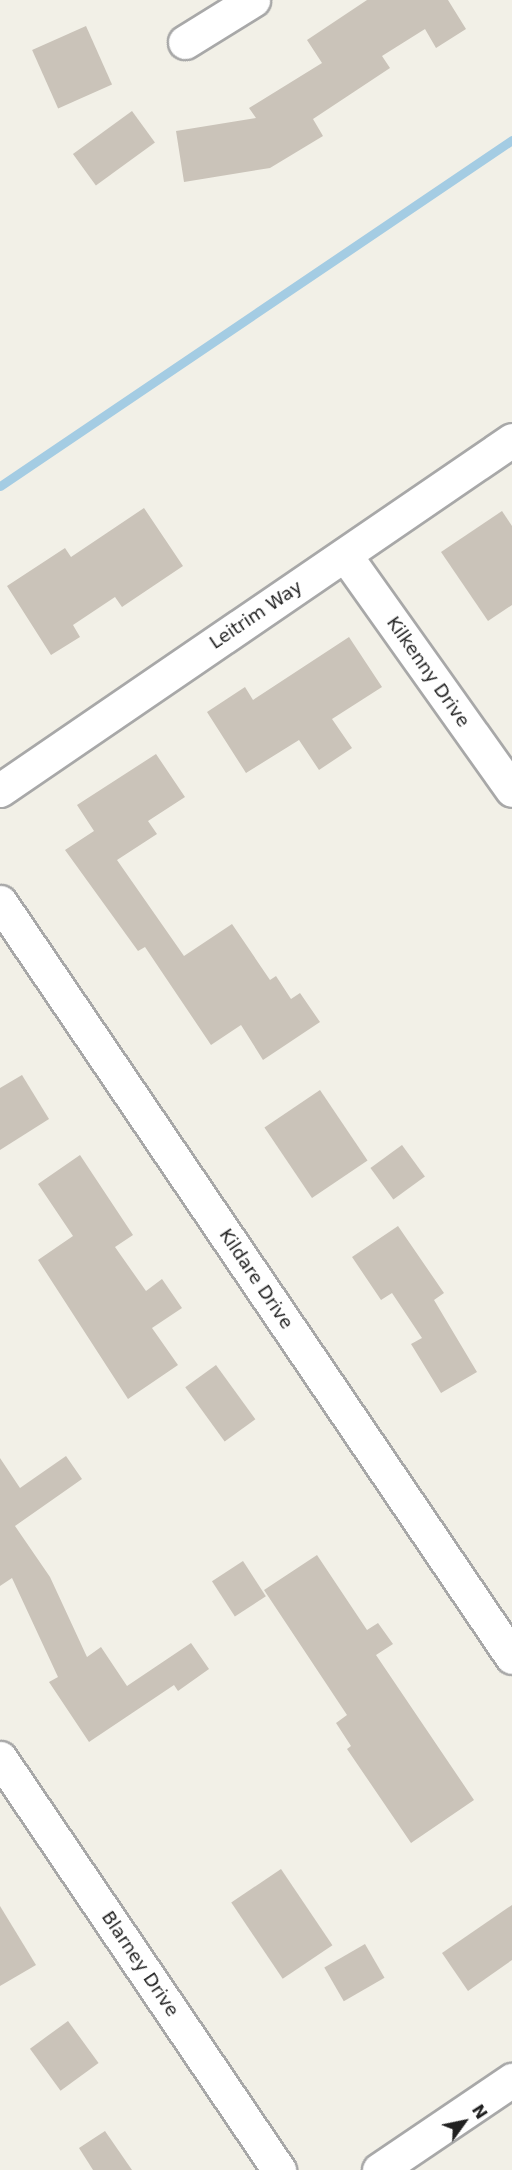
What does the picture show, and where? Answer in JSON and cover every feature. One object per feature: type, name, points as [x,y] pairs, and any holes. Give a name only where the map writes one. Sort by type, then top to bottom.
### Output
[{"type":"street","points":[[185,42],[253,0]]},
{"type":"street","name":"Leitrim Way","points":[[0,790],[512,440]]},
{"type":"street","name":"Kilkenny Drive","points":[[345,555],[512,790]]},
{"type":"street","name":"Kildare Drive","points":[[0,902],[512,1657]]},
{"type":"street","name":"Blarney Drive","points":[[0,1758],[279,2170]]},
{"type":"street","points":[[379,2170],[512,2080]]},
{"type":"building","points":[[367,0],[448,0],[466,29],[436,48],[425,29],[382,56],[390,68],[313,119],[323,136],[270,168],[184,182],[176,131],[256,118],[249,108],[322,63],[307,40]]},
{"type":"building","points":[[86,26],[112,84],[58,108],[32,50]]},
{"type":"building","points":[[132,111],[155,143],[96,185],[73,154]]},
{"type":"building","points":[[144,508],[183,566],[122,607],[115,597],[73,625],[80,637],[51,655],[7,586],[65,548],[71,557]]},
{"type":"building","points":[[502,511],[512,526],[512,605],[488,621],[441,552]]},
{"type":"building","points":[[349,637],[382,687],[332,719],[352,748],[319,770],[299,740],[246,773],[207,712],[245,687],[253,700]]},
{"type":"building","points":[[156,754],[185,797],[148,821],[157,834],[117,860],[184,956],[232,924],[270,980],[276,976],[291,999],[300,993],[320,1022],[263,1060],[241,1025],[211,1045],[145,947],[138,951],[65,850],[94,831],[77,805]]},
{"type":"building","points":[[22,1075],[49,1119],[0,1150],[0,1088]]},
{"type":"building","points":[[320,1090],[368,1160],[312,1198],[264,1127]]},
{"type":"building","points":[[402,1145],[425,1177],[393,1199],[370,1168]]},
{"type":"building","points":[[80,1155],[133,1235],[115,1247],[146,1291],[162,1279],[182,1308],[152,1328],[178,1365],[128,1399],[38,1260],[73,1236],[38,1184]]},
{"type":"building","points":[[398,1226],[444,1293],[434,1300],[477,1372],[441,1393],[411,1344],[422,1338],[392,1293],[381,1300],[352,1257]]},
{"type":"building","points":[[216,1365],[255,1419],[225,1442],[185,1387]]},
{"type":"building","points":[[66,1456],[82,1479],[15,1526],[50,1577],[87,1657],[101,1647],[127,1686],[191,1643],[209,1669],[178,1691],[174,1685],[89,1742],[49,1682],[58,1677],[12,1578],[0,1586],[0,1458],[20,1488]]},
{"type":"building","points":[[317,1555],[367,1630],[378,1623],[393,1644],[376,1655],[474,1800],[411,1843],[347,1749],[351,1746],[336,1723],[347,1715],[264,1590]]},
{"type":"building","points":[[243,1561],[266,1596],[235,1616],[212,1581]]},
{"type":"building","points":[[281,1869],[332,1945],[283,1979],[231,1903]]},
{"type":"building","points":[[512,1905],[512,1960],[468,1991],[442,1953]]},
{"type":"building","points":[[0,1906],[36,1965],[0,1986]]},
{"type":"building","points":[[365,1944],[384,1978],[344,2001],[324,1968]]},
{"type":"building","points":[[68,2021],[99,2063],[61,2091],[30,2049]]},
{"type":"building","points":[[105,2131],[132,2170],[93,2170],[79,2148]]},
{"type":"waterway","points":[[0,486],[512,140]]}]
